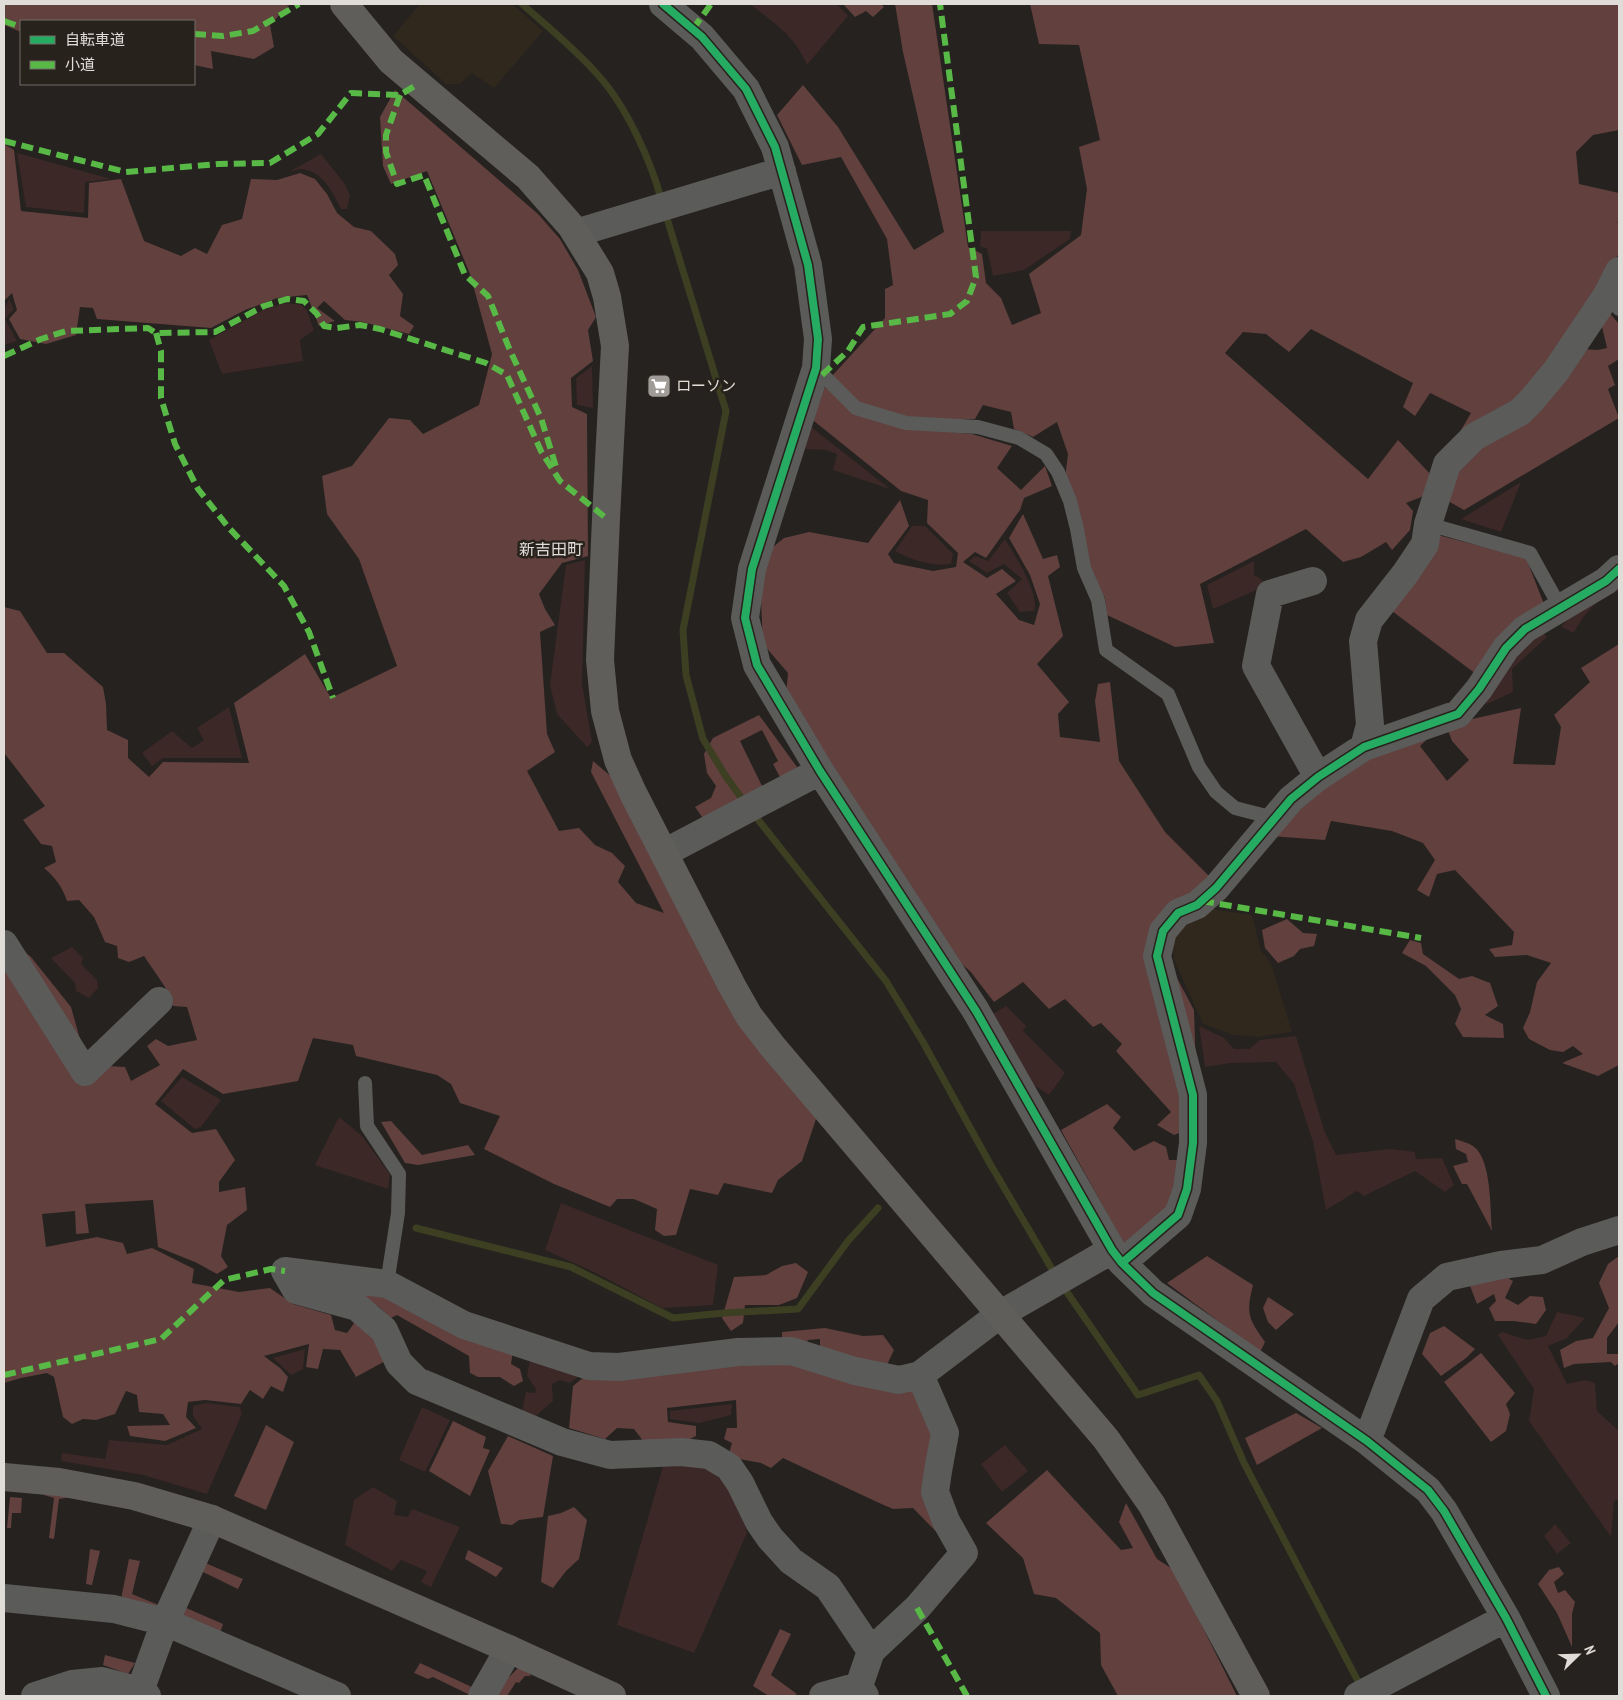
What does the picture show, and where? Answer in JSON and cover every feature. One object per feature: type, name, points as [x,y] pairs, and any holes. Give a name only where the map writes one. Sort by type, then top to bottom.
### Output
[{"type":"street","points":[[344,4],[391,61],[528,177],[571,226],[600,273],[607,297],[615,346],[600,660],[605,711],[618,760],[633,793],[731,984],[755,1024],[773,1048],[1106,1439],[1152,1505],[1256,1696]]},
{"type":"street","points":[[663,4],[702,37],[746,89],[774,147],[808,265],[818,339],[816,368],[752,569],[746,618],[757,665],[820,771],[976,1011],[1117,1257],[1153,1293],[1367,1441],[1428,1490],[1444,1511],[1506,1618],[1546,1696]]},
{"type":"street","points":[[576,233],[782,172]]},
{"type":"street","points":[[1364,747],[1370,725],[1364,641],[1369,620],[1405,574],[1425,544],[1428,524],[1448,464],[1474,436],[1526,407],[1613,302],[1619,271]]},
{"type":"street","points":[[871,1651],[828,1587],[791,1561],[770,1538],[759,1522],[740,1483],[729,1467],[708,1455],[681,1452],[610,1455],[562,1442],[417,1381],[399,1363],[384,1330],[371,1319],[357,1308],[296,1290],[285,1271],[387,1284],[464,1325],[589,1366],[619,1367],[738,1352],[791,1352],[855,1371],[899,1380],[920,1374],[999,1315],[1073,1273],[1117,1257],[1178,1215],[1187,1189],[1192,1152],[1193,1095],[1157,956],[1163,932],[1178,913],[1197,906],[1216,888],[1291,799],[1364,747],[1458,714],[1479,689],[1506,648],[1525,629],[1606,580],[1619,569]]},
{"type":"street","points":[[1313,581],[1270,594],[1256,666],[1318,778]]},
{"type":"street","points":[[664,853],[820,771]]},
{"type":"street","points":[[4,944],[85,1072],[159,1001]]},
{"type":"street","points":[[1367,1441],[1420,1299],[1447,1278],[1502,1265],[1542,1260],[1582,1242],[1619,1230]]},
{"type":"street","points":[[823,1696],[862,1691],[871,1651],[917,1608],[964,1553],[946,1521],[935,1492],[946,1434],[920,1374]]},
{"type":"street","points":[[4,1478],[59,1482],[134,1496],[212,1519],[612,1696]]},
{"type":"street","points":[[35,1696],[72,1684],[102,1681],[144,1694],[165,1622],[212,1519]]},
{"type":"street","points":[[4,1598],[114,1609],[165,1622],[337,1696]]},
{"type":"street","points":[[1364,1693],[1506,1618]]},
{"type":"street","points":[[482,1696],[509,1649]]},
{"type":"lane","points":[[816,368],[856,408],[906,423],[978,427],[1019,438],[1046,454],[1058,472],[1070,501],[1084,568],[1098,600],[1106,650],[1168,694],[1199,767],[1216,792],[1235,808],[1274,818]]},
{"type":"lane","points":[[1428,524],[1530,553],[1560,608]]},
{"type":"lane","points":[[365,1083],[367,1126],[398,1174],[398,1213],[387,1284]]},
{"type":"shaded area","points":[[4,4],[290,4],[270,25],[274,47],[254,59],[211,51],[213,69],[195,65],[195,20],[20,20],[20,32],[4,25]]},
{"type":"shaded area","points":[[420,4],[512,4],[543,31],[494,88],[472,73],[460,84],[446,84],[393,36]]},
{"type":"shaded area","points":[[750,4],[837,4],[848,16],[807,65],[790,38]]},
{"type":"shaded area","points":[[843,4],[881,4],[884,7],[873,17],[866,11],[855,17]]},
{"type":"shaded area","points":[[895,4],[932,4],[968,247],[982,254],[986,283],[1001,298],[1012,325],[1041,313],[1029,274],[1081,235],[1087,189],[1079,147],[1100,140],[1079,45],[1039,44],[1030,4],[1619,4],[1619,130],[1593,135],[1576,152],[1579,184],[1619,193],[1619,221],[1617,222],[1619,224],[1619,253],[1599,291],[1517,406],[1454,442],[1471,413],[1430,393],[1415,416],[1403,407],[1413,383],[1311,329],[1289,352],[1266,334],[1243,332],[1225,353],[1368,479],[1398,440],[1435,479],[1429,494],[1406,503],[1413,511],[1410,530],[1392,550],[1386,542],[1361,557],[1343,562],[1306,529],[1200,584],[1214,643],[1175,647],[1107,615],[1105,598],[1089,568],[1065,478],[1068,454],[1057,422],[1033,437],[1014,429],[1011,412],[983,405],[975,419],[906,420],[859,402],[832,376],[885,318],[885,289],[893,285],[887,239],[841,157],[802,165],[777,115],[803,85],[838,127],[914,250],[944,232],[903,52]]},
{"type":"shaded area","points":[[395,90],[538,214],[560,239],[578,270],[596,317],[588,330],[593,361],[571,378],[572,407],[587,414],[588,556],[562,563],[539,594],[545,609],[555,625],[540,632],[547,734],[555,752],[527,771],[559,831],[579,828],[595,845],[612,853],[625,866],[618,882],[636,903],[664,913],[591,772],[593,761],[613,778],[816,1119],[802,1161],[778,1180],[772,1193],[724,1183],[718,1195],[690,1189],[676,1235],[664,1236],[655,1230],[657,1209],[634,1199],[617,1199],[610,1207],[554,1184],[484,1149],[500,1116],[460,1103],[451,1084],[437,1075],[356,1056],[353,1045],[313,1038],[298,1081],[223,1094],[183,1069],[155,1104],[192,1133],[216,1129],[235,1160],[219,1182],[219,1192],[245,1187],[247,1210],[227,1225],[221,1256],[228,1267],[217,1274],[197,1263],[158,1247],[153,1200],[85,1204],[89,1233],[76,1234],[75,1211],[42,1214],[46,1247],[97,1237],[123,1243],[127,1254],[152,1248],[194,1269],[192,1283],[239,1292],[270,1288],[293,1304],[331,1315],[335,1330],[347,1333],[357,1319],[378,1333],[387,1360],[356,1377],[340,1350],[323,1349],[318,1369],[306,1367],[309,1344],[264,1356],[280,1368],[288,1377],[283,1392],[271,1386],[263,1399],[250,1390],[241,1404],[205,1400],[188,1402],[186,1417],[196,1428],[165,1441],[130,1436],[127,1426],[170,1425],[163,1414],[139,1412],[137,1395],[126,1391],[115,1414],[96,1420],[83,1419],[72,1424],[63,1417],[54,1377],[47,1373],[4,1383],[4,948],[15,944],[31,957],[71,1007],[85,1057],[108,1066],[125,1067],[131,1081],[160,1065],[147,1046],[156,1039],[168,1046],[197,1040],[187,1007],[173,1006],[165,987],[144,956],[129,962],[118,958],[117,946],[105,942],[94,917],[79,900],[67,901],[58,883],[44,868],[56,862],[52,846],[41,844],[23,820],[45,806],[4,755],[4,607],[20,611],[47,653],[64,653],[103,687],[107,730],[128,740],[128,758],[149,777],[163,762],[249,763],[234,703],[305,654],[331,698],[397,666],[359,559],[327,514],[322,476],[352,466],[389,418],[410,420],[423,434],[479,405],[492,354],[470,274],[427,171],[391,184],[383,166],[380,117]]},
{"type":"shaded area","points":[[4,144],[14,150],[21,211],[88,218],[89,183],[121,179],[144,241],[181,256],[195,248],[207,254],[222,225],[242,219],[251,179],[277,180],[300,173],[315,179],[327,194],[337,213],[354,227],[371,231],[395,254],[398,265],[389,275],[403,294],[400,316],[414,326],[409,334],[363,322],[345,320],[324,301],[317,308],[335,321],[319,326],[307,295],[277,298],[245,310],[211,328],[97,319],[93,308],[80,307],[76,335],[46,344],[20,339],[9,319],[17,310],[12,293],[4,301]]},
{"type":"shaded area","points":[[17,153],[111,179],[85,182],[84,213],[26,207]]},
{"type":"shaded area","points":[[321,154],[345,184],[350,196],[347,209],[341,209],[327,185],[317,175],[303,169],[287,173]]},
{"type":"shaded area","points":[[981,231],[1071,231],[1070,239],[1024,270],[993,276],[987,249],[980,246]]},
{"type":"shaded area","points":[[9,299],[14,309],[5,319],[17,341],[4,345],[4,309]]},
{"type":"shaded area","points":[[286,303],[302,305],[307,311],[314,330],[300,340],[303,361],[222,374],[209,340],[265,309]]},
{"type":"shaded area","points":[[1606,309],[1619,324],[1619,359],[1608,366],[1615,385],[1608,389],[1619,418],[1464,510],[1448,501],[1458,465],[1582,349],[1598,350],[1607,348],[1600,318]]},
{"type":"shaded area","points":[[592,366],[593,408],[577,405],[576,378]]},
{"type":"shaded area","points":[[825,387],[856,414],[907,428],[972,434],[1012,446],[997,468],[1021,490],[1045,466],[1052,486],[1024,498],[1020,510],[986,558],[975,552],[963,562],[987,578],[1002,569],[1016,581],[996,594],[1019,620],[1034,625],[1040,604],[1030,575],[1009,538],[1023,514],[1043,559],[1057,555],[1060,567],[1048,576],[1063,636],[1037,664],[1069,702],[1058,714],[1060,737],[1100,742],[1095,701],[1098,684],[1110,682],[1119,761],[1165,832],[1213,880],[1175,909],[1169,963],[1194,1010],[1196,1071],[1182,1132],[1174,1135],[1157,1125],[1171,1112],[1116,1051],[1122,1044],[1101,1023],[1093,1027],[1065,999],[1049,1009],[1023,982],[994,1002],[970,971],[959,962],[786,694],[788,673],[763,644],[761,600],[767,552],[784,538],[809,532],[868,543],[900,500],[909,526],[888,554],[894,563],[933,571],[956,567],[958,553],[927,523],[928,500],[901,491],[814,421],[817,395]]},
{"type":"shaded area","points":[[810,426],[890,489],[833,470],[837,454],[826,450],[805,449]]},
{"type":"shaded area","points":[[1521,482],[1501,532],[1461,519]]},
{"type":"shaded area","points":[[912,526],[925,526],[953,554],[951,564],[922,562],[895,551]]},
{"type":"shaded area","points":[[1438,535],[1526,558],[1544,604],[1476,674],[1392,611]]},
{"type":"shaded area","points":[[1005,539],[1030,585],[1035,603],[1034,611],[1020,612],[1007,593],[1022,579],[1004,564],[987,573],[969,561],[975,556],[988,561]]},
{"type":"shaded area","points":[[585,560],[582,684],[592,742],[587,747],[557,714],[550,685],[566,565]]},
{"type":"shaded area","points":[[1254,561],[1254,575],[1263,580],[1261,588],[1213,609],[1207,585]]},
{"type":"shaded area","points":[[1619,581],[1619,593],[1616,590],[1597,603],[1582,619],[1574,633],[1561,627],[1580,602]]},
{"type":"shaded area","points":[[1541,630],[1547,637],[1512,669],[1513,692],[1487,704],[1483,699],[1508,658]]},
{"type":"shaded area","points":[[1619,644],[1619,1065],[1598,1076],[1562,1063],[1583,1054],[1573,1046],[1563,1052],[1550,1050],[1529,1039],[1523,1028],[1530,1012],[1537,982],[1551,963],[1527,955],[1495,957],[1489,949],[1512,945],[1514,932],[1455,870],[1437,874],[1429,897],[1417,890],[1435,860],[1423,843],[1392,831],[1331,821],[1325,840],[1270,836],[1291,812],[1369,751],[1435,732],[1420,746],[1447,781],[1469,760],[1452,741],[1446,725],[1521,708],[1513,764],[1555,765],[1561,727],[1554,715],[1590,682],[1581,668]]},
{"type":"shaded area","points":[[229,707],[242,758],[163,758],[152,766],[142,753],[172,731],[192,748],[204,740],[197,728]]},
{"type":"shaded area","points":[[759,715],[797,767],[794,774],[782,781],[773,764],[778,761],[762,730],[740,741],[763,788],[707,824],[695,807],[711,798],[716,786],[707,773],[704,754],[713,738]]},
{"type":"shaded area","points":[[1204,908],[1252,915],[1261,951],[1271,963],[1292,1032],[1258,1037],[1234,1035],[1203,1024],[1174,960],[1171,932]]},
{"type":"shaded area","points":[[1287,919],[1303,933],[1317,934],[1314,946],[1300,949],[1294,956],[1278,963],[1265,948],[1262,930]]},
{"type":"shaded area","points":[[1410,940],[1421,943],[1423,954],[1459,979],[1472,976],[1490,983],[1498,1006],[1485,1015],[1503,1024],[1504,1038],[1463,1037],[1455,1024],[1461,1009],[1455,995],[1426,966],[1402,953]]},
{"type":"shaded area","points":[[72,947],[83,958],[81,964],[97,980],[98,988],[89,998],[76,991],[75,983],[51,958]]},
{"type":"shaded area","points":[[1006,1006],[1026,1026],[1023,1031],[1065,1073],[1049,1095],[1028,1081],[991,1015]]},
{"type":"shaded area","points":[[1199,1026],[1224,1038],[1234,1049],[1249,1049],[1260,1040],[1296,1036],[1324,1130],[1336,1155],[1390,1149],[1415,1152],[1416,1159],[1442,1158],[1454,1185],[1445,1192],[1415,1171],[1364,1196],[1357,1191],[1326,1210],[1313,1142],[1294,1084],[1276,1062],[1231,1063],[1205,1067]]},
{"type":"shaded area","points":[[182,1077],[221,1100],[201,1127],[195,1129],[161,1101]]},
{"type":"shaded area","points":[[1107,1104],[1121,1117],[1113,1128],[1134,1151],[1154,1141],[1166,1147],[1169,1160],[1182,1160],[1164,1218],[1125,1246],[1061,1130]]},
{"type":"shaded area","points":[[339,1117],[362,1136],[390,1174],[388,1189],[315,1165]]},
{"type":"shaded area","points":[[391,1121],[422,1155],[468,1145],[475,1155],[418,1165],[405,1163],[381,1122]]},
{"type":"shaded area","points":[[1455,1139],[1473,1146],[1484,1162],[1489,1186],[1492,1231],[1467,1184],[1462,1184],[1453,1166],[1468,1162],[1466,1154],[1456,1149]]},
{"type":"shaded area","points":[[561,1203],[718,1265],[713,1305],[662,1308],[596,1273],[545,1250]]},
{"type":"shaded area","points":[[1207,1256],[1253,1285],[1249,1309],[1252,1321],[1265,1342],[1260,1352],[1167,1283]]},
{"type":"shaded area","points":[[1619,1256],[1619,1322],[1607,1338],[1607,1354],[1619,1354],[1619,1363],[1615,1366],[1611,1362],[1574,1364],[1564,1368],[1560,1350],[1576,1341],[1593,1338],[1609,1308],[1599,1283],[1608,1264]]},
{"type":"shaded area","points":[[796,1263],[808,1272],[797,1298],[779,1305],[745,1305],[743,1323],[731,1331],[722,1318],[734,1277],[766,1275],[782,1266]]},
{"type":"shaded area","points":[[1503,1275],[1513,1281],[1505,1298],[1518,1305],[1530,1296],[1543,1297],[1546,1310],[1536,1324],[1495,1321],[1489,1308],[1496,1301],[1494,1294],[1477,1304],[1470,1286]]},
{"type":"shaded area","points":[[365,1288],[513,1350],[511,1364],[520,1369],[523,1381],[514,1386],[500,1377],[478,1377],[470,1373],[469,1356],[397,1315],[391,1318],[378,1306],[360,1296]]},
{"type":"shaded area","points":[[1268,1297],[1294,1314],[1276,1330],[1268,1322],[1263,1308]]},
{"type":"shaded area","points":[[1557,1312],[1585,1318],[1567,1338],[1548,1346],[1567,1384],[1585,1380],[1595,1383],[1597,1411],[1619,1431],[1619,1499],[1614,1501],[1611,1537],[1529,1421],[1534,1389],[1498,1335],[1502,1332],[1528,1340],[1546,1336]]},
{"type":"shaded area","points":[[1444,1326],[1475,1349],[1441,1376],[1422,1354],[1430,1333]]},
{"type":"shaded area","points":[[825,1328],[863,1336],[883,1335],[894,1350],[886,1367],[820,1354],[820,1339],[808,1340],[803,1349],[782,1346],[782,1332]]},
{"type":"shaded area","points":[[305,1349],[303,1369],[291,1375],[273,1358]]},
{"type":"shaded area","points":[[1481,1353],[1515,1393],[1506,1404],[1510,1414],[1506,1431],[1491,1442],[1444,1382]]},
{"type":"shaded area","points":[[789,1357],[915,1382],[939,1432],[953,1549],[913,1508],[893,1509],[783,1458],[771,1468],[761,1463],[728,1457],[732,1443],[724,1439],[727,1428],[737,1428],[736,1400],[667,1408],[668,1422],[696,1426],[696,1436],[688,1440],[644,1442],[634,1429],[617,1428],[605,1439],[569,1428],[573,1386],[584,1377]]},
{"type":"shaded area","points":[[530,1359],[584,1372],[570,1383],[560,1380],[552,1384],[553,1401],[536,1416],[522,1411],[526,1392],[535,1393],[536,1389],[527,1376]]},
{"type":"shaded area","points":[[207,1403],[240,1407],[242,1414],[207,1494],[143,1475],[61,1461],[62,1453],[105,1459],[109,1440],[167,1445],[202,1429],[193,1416],[193,1406]]},
{"type":"shaded area","points":[[732,1404],[731,1415],[699,1423],[670,1419],[670,1411]]},
{"type":"shaded area","points":[[422,1407],[450,1420],[425,1472],[399,1460]]},
{"type":"shaded area","points":[[1296,1413],[1322,1428],[1257,1465],[1245,1438]]},
{"type":"shaded area","points":[[453,1421],[486,1437],[483,1448],[490,1450],[470,1496],[429,1471]]},
{"type":"shaded area","points":[[266,1425],[294,1442],[266,1510],[234,1496]]},
{"type":"shaded area","points":[[508,1436],[553,1456],[543,1517],[519,1520],[512,1525],[501,1524],[488,1471]]},
{"type":"shaded area","points":[[1005,1445],[1028,1471],[1002,1492],[981,1464]]},
{"type":"shaded area","points":[[664,1463],[708,1463],[740,1503],[747,1533],[694,1653],[617,1625]]},
{"type":"shaded area","points":[[1047,1470],[1121,1550],[1133,1548],[1119,1522],[1126,1503],[1157,1559],[1174,1570],[1237,1696],[1118,1696],[1101,1665],[1100,1633],[1056,1598],[1034,1594],[1023,1558],[986,1523]]},
{"type":"shaded area","points":[[373,1487],[397,1501],[394,1515],[408,1517],[412,1509],[460,1527],[431,1587],[421,1582],[427,1571],[401,1560],[392,1571],[345,1545],[354,1500]]},
{"type":"shaded area","points":[[58,1493],[73,1497],[59,1499],[54,1539],[49,1538],[54,1498],[44,1495]]},
{"type":"shaded area","points":[[10,1497],[22,1498],[21,1513],[12,1513],[11,1528],[7,1528]]},
{"type":"shaded area","points":[[574,1507],[587,1520],[579,1559],[566,1571],[553,1588],[541,1582],[548,1516]]},
{"type":"shaded area","points":[[1555,1524],[1571,1543],[1557,1554],[1544,1536]]},
{"type":"shaded area","points":[[90,1549],[100,1551],[92,1585],[86,1584]]},
{"type":"shaded area","points":[[468,1550],[503,1568],[496,1577],[465,1559]]},
{"type":"shaded area","points":[[129,1559],[140,1561],[132,1594],[161,1606],[154,1610],[121,1599]]},
{"type":"shaded area","points":[[203,1562],[243,1579],[238,1589],[201,1571]]},
{"type":"shaded area","points":[[1559,1567],[1564,1574],[1554,1582],[1558,1593],[1565,1590],[1575,1602],[1572,1614],[1572,1647],[1557,1613],[1538,1584],[1549,1570]]},
{"type":"shaded area","points":[[184,1607],[223,1624],[220,1633],[183,1618]]},
{"type":"shaded area","points":[[780,1629],[791,1634],[771,1675],[797,1694],[793,1696],[769,1696],[753,1686]]},
{"type":"shaded area","points":[[105,1655],[135,1663],[128,1674],[103,1665]]},
{"type":"shaded area","points":[[420,1663],[474,1688],[470,1695],[433,1677],[428,1679],[414,1673]]},
{"type":"shaded area","points":[[518,1668],[527,1669],[531,1676],[525,1676],[519,1683],[516,1682],[507,1696],[497,1696],[508,1678]]},
{"type":"waterway","points":[[522,4],[580,56],[609,88],[628,118],[645,152],[662,202]]},
{"type":"waterway","points":[[665,212],[726,411],[683,630],[686,675],[703,739],[745,803]]},
{"type":"waterway","points":[[752,812],[886,981],[923,1042],[989,1162],[1056,1276]]},
{"type":"waterway","points":[[416,1228],[571,1267],[673,1318],[798,1309],[848,1241],[878,1208]]},
{"type":"waterway","points":[[1062,1285],[1138,1395],[1199,1375],[1217,1401],[1244,1463],[1361,1687]]},
{"type":"marked path","points":[[195,34],[223,36],[253,31],[299,4]]},
{"type":"marked path","points":[[693,29],[711,4]]},
{"type":"marked path","points":[[822,375],[848,351],[863,327],[950,314],[967,301],[976,277],[940,4]]},
{"type":"marked path","points":[[4,21],[20,27]]},
{"type":"marked path","points":[[4,141],[126,172],[218,164],[270,163],[318,134],[351,93],[400,95],[418,84]]},
{"type":"marked path","points":[[400,95],[386,135],[386,152],[397,184],[424,175],[465,275],[488,296],[541,418],[557,470]]},
{"type":"marked path","points":[[4,356],[41,339],[66,331],[148,328],[156,333],[215,332],[264,306],[287,299],[304,301],[317,314],[324,326],[337,328],[360,325],[380,329],[486,363],[507,375],[541,451],[560,481],[606,518]]},
{"type":"marked path","points":[[156,333],[161,351],[161,398],[175,444],[198,489],[229,528],[284,586],[309,632],[333,698]]},
{"type":"marked path","points":[[1202,901],[1421,938]]},
{"type":"marked path","points":[[4,1375],[161,1339],[224,1280],[271,1269],[285,1271]]},
{"type":"marked path","points":[[917,1608],[967,1696]]},
{"type":"cycle path","points":[[663,4],[702,37],[746,89],[775,147],[808,265],[818,339],[816,368],[752,569],[745,618],[757,665],[820,771],[976,1011],[1112,1250],[1122,1263],[1153,1293],[1367,1441],[1428,1490],[1444,1511],[1506,1618],[1546,1696]]},
{"type":"cycle path","points":[[1122,1263],[1178,1215],[1187,1189],[1193,1143],[1193,1095],[1157,956],[1163,931],[1178,913],[1197,905],[1216,888],[1291,799],[1318,777],[1364,747],[1458,714],[1479,689],[1506,648],[1525,629],[1606,581],[1619,569]]},
{"type":"place","name":"ローソン","points":[[659,386]]},
{"type":"district","name":"新吉田町","points":[[551,549]]}]
